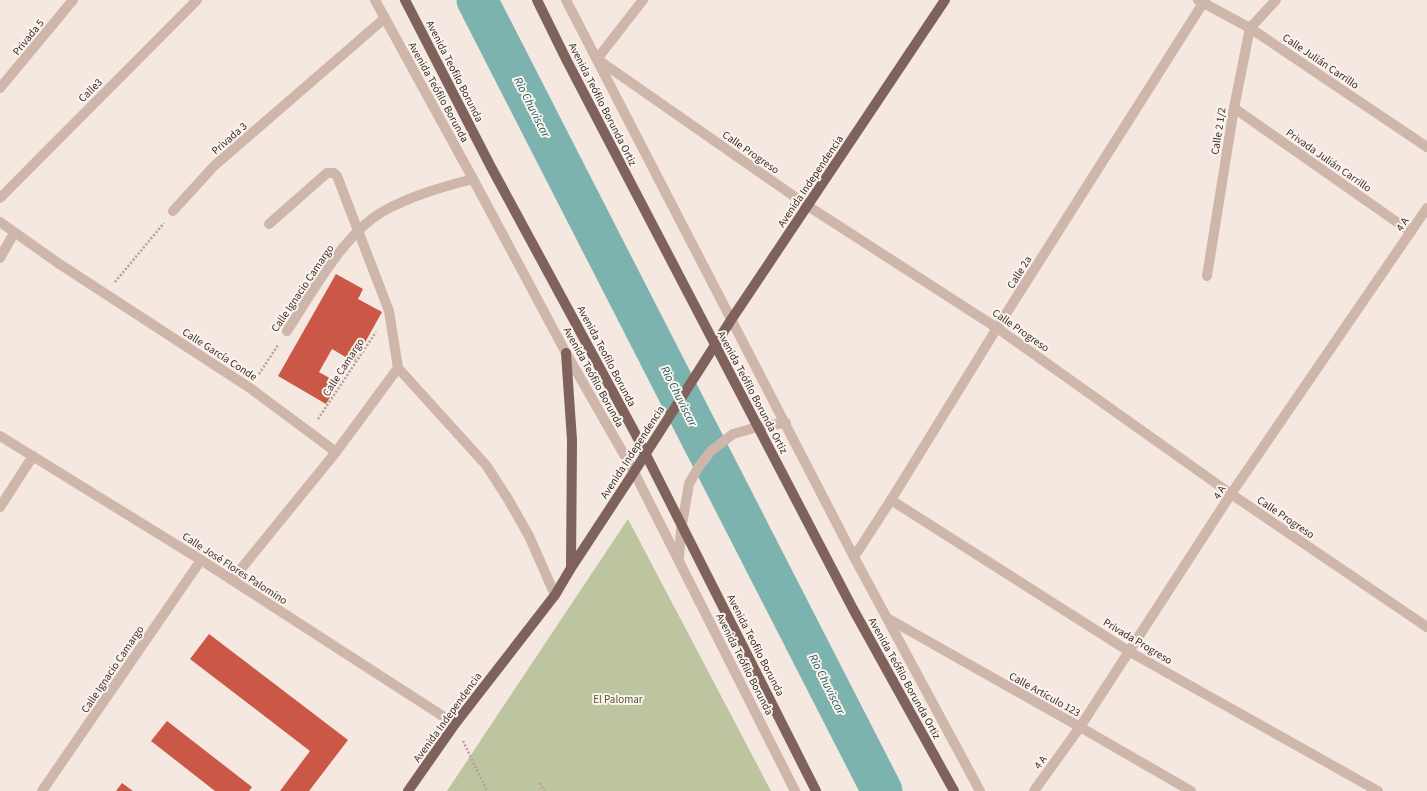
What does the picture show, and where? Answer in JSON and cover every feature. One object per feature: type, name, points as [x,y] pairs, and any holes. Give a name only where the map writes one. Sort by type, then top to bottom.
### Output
[{"type":"main road","name":"Avenida Teofilo Borunda","points":[[405,0],[495,174],[634,431],[816,791]]},
{"type":"main road","name":"Avenida Teófilo Borunda Ortiz","points":[[537,0],[567,61],[850,603],[954,791]]},
{"type":"main road","name":"Avenida Independencia","points":[[408,791],[455,724],[555,595],[731,320],[945,0]]},
{"type":"main road","points":[[566,354],[572,440],[571,568]]},
{"type":"street","name":"Privada 5","points":[[0,88],[73,0]]},
{"type":"street","name":"Calle3","points":[[0,198],[197,0]]},
{"type":"street","name":"Avenida Teófilo Borunda","points":[[375,0],[473,179],[566,354],[634,472],[795,791]]},
{"type":"street","points":[[566,0],[598,59],[854,557],[980,791]]},
{"type":"street","points":[[598,59],[643,0]]},
{"type":"street","points":[[1250,28],[1276,0]]},
{"type":"street","name":"Calle Julián Carrillo","points":[[1202,1],[1250,28],[1427,146]]},
{"type":"street","name":"Calle 2a","points":[[854,557],[892,500],[997,328],[1202,1]]},
{"type":"street","name":"Privada 3","points":[[173,211],[214,166],[385,18]]},
{"type":"street","name":"Calle 2 1/2","points":[[1207,276],[1234,108],[1250,28]]},
{"type":"street","name":"Calle Progreso","points":[[598,59],[808,206],[997,328],[1231,494],[1427,627]]},
{"type":"street","name":"Privada Julián Carrillo","points":[[1234,108],[1411,232]]},
{"type":"street","points":[[269,224],[327,173],[331,172],[337,176],[389,311],[398,368],[486,465],[508,499],[529,536],[555,595]]},
{"type":"street","name":"Calle Ignacio Camargo","points":[[287,330],[328,268],[358,231],[381,212],[434,189],[473,179]]},
{"type":"street","name":"4 A","points":[[1034,791],[1080,727],[1130,652],[1231,494],[1427,208]]},
{"type":"street","name":"Calle García Conde","points":[[0,222],[58,263],[250,388],[336,452]]},
{"type":"street","points":[[0,258],[14,233]]},
{"type":"street","points":[[232,580],[336,452],[398,368]]},
{"type":"street","points":[[679,560],[681,530],[689,484],[698,468],[711,451],[733,434],[761,426],[786,423]]},
{"type":"street","name":"Calle José Flores Palomino","points":[[0,436],[201,560],[455,724]]},
{"type":"street","points":[[0,507],[33,456]]},
{"type":"street","name":"Privada Progreso","points":[[892,500],[1130,652],[1378,791]]},
{"type":"street","name":"Calle Ignacio Camargo","points":[[42,791],[201,560]]},
{"type":"street","name":"Calle Artículo 123","points":[[887,618],[1191,791]]},
{"type":"path","points":[[106,294],[173,211]]},
{"type":"path","name":"Calle Camargo","points":[[310,432],[389,311]]},
{"type":"path","name":"Calle Ignacio Camargo","points":[[250,388],[287,330]]},
{"type":"path","points":[[455,724],[487,791]]},
{"type":"path","points":[[540,783],[544,791]]},
{"type":"green space","name":"El Palomar","points":[[628,519],[771,791],[447,791]]},
{"type":"building","points":[[336,274],[363,289],[358,299],[382,312],[354,362],[332,349],[319,372],[338,383],[326,404],[278,376]]},
{"type":"building","points":[[209,634],[348,740],[309,791],[280,791],[310,751],[190,659]]},
{"type":"building","points":[[167,721],[252,787],[249,791],[215,791],[151,741]]},
{"type":"building","points":[[122,783],[133,791],[116,791]]},
{"type":"waterway","name":"Rio Chuviscar","points":[[477,0],[882,791]]}]
